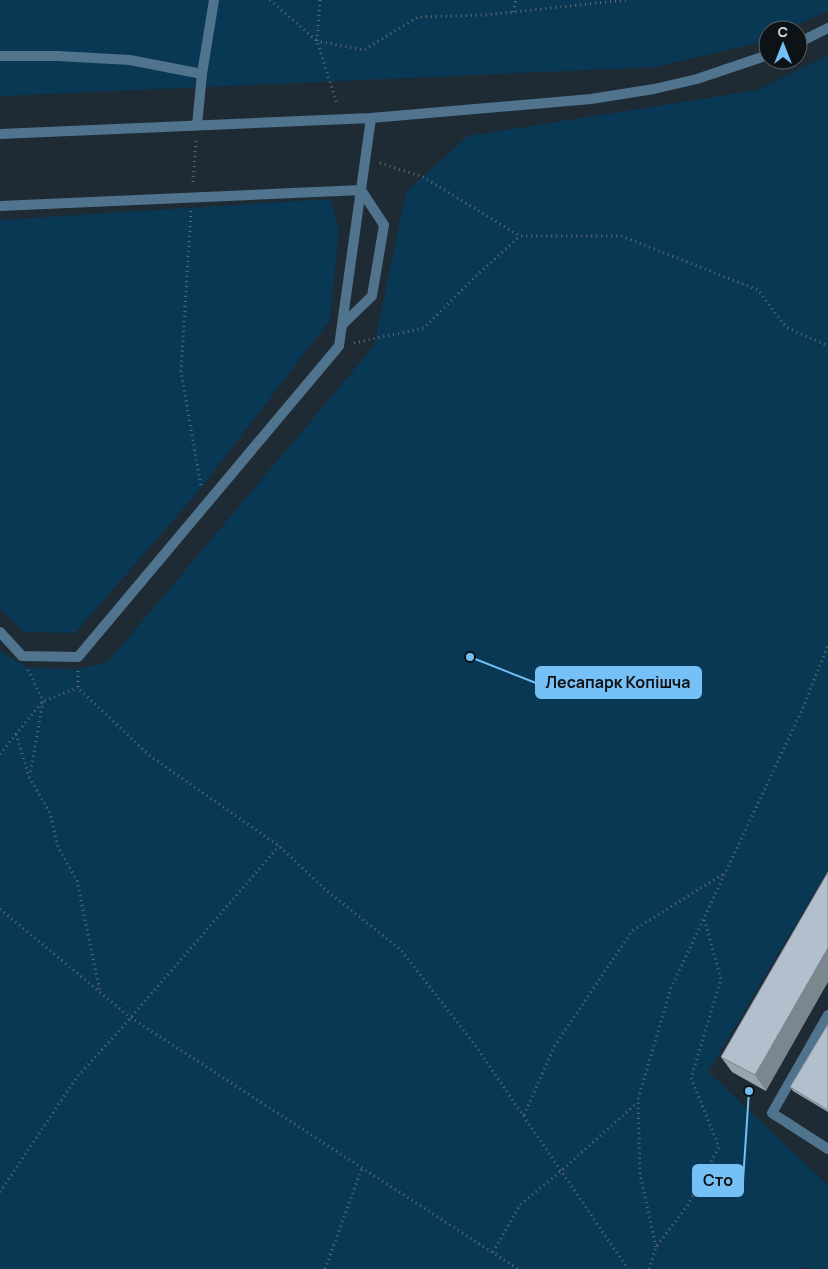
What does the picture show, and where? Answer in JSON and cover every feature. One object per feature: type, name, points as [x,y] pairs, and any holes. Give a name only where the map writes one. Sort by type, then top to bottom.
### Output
[{"type":"lane","points":[[197,125],[202,74],[214,0]]},
{"type":"lane","points":[[808,38],[828,28]]},
{"type":"lane","points":[[0,56],[58,56],[130,60],[202,74]]},
{"type":"lane","points":[[0,134],[371,118],[591,99],[654,90],[758,59]]},
{"type":"lane","points":[[0,632],[22,656],[78,657],[339,346],[371,118]]},
{"type":"lane","points":[[0,206],[361,190]]},
{"type":"lane","points":[[342,325],[372,296],[384,225],[361,190]]},
{"type":"lane","points":[[828,1015],[772,1113],[828,1149]]},
{"type":"path","points":[[270,0],[317,41],[364,50],[418,17],[485,15],[627,0]]},
{"type":"path","points":[[320,0],[317,41],[332,82],[341,119]]},
{"type":"path","points":[[513,12],[516,0]]},
{"type":"path","points":[[197,125],[181,371],[201,488]]},
{"type":"path","points":[[365,158],[423,177],[520,236],[621,236],[758,290],[786,327],[828,346]]},
{"type":"path","points":[[339,346],[424,328],[475,277],[520,236]]},
{"type":"path","points":[[656,1247],[640,1174],[638,1099],[671,988],[803,708],[828,645]]},
{"type":"path","points":[[22,656],[43,702],[29,777]]},
{"type":"path","points":[[0,754],[43,702],[78,688],[150,756],[279,846],[327,891],[401,950],[475,1045],[628,1269]]},
{"type":"path","points":[[16,734],[29,777],[50,813],[58,847],[77,881],[100,993]]},
{"type":"path","points":[[0,1192],[77,1077],[131,1018],[279,846]]},
{"type":"path","points":[[524,1116],[554,1047],[632,931],[725,873]]},
{"type":"path","points":[[0,909],[131,1018],[518,1269]]},
{"type":"path","points":[[650,1268],[656,1247],[688,1205],[719,1147],[691,1078],[721,979],[704,918]]},
{"type":"path","points":[[492,1252],[520,1205],[638,1103]]},
{"type":"path","points":[[325,1269],[362,1168]]},
{"type":"shaded area","points":[[0,0],[828,0],[828,11],[808,20],[758,20],[758,43],[655,67],[0,96]]},
{"type":"shaded area","points":[[828,55],[828,870],[708,1072],[828,1185],[828,1269],[807,1269],[805,1266],[800,1269],[0,1269],[0,651],[28,668],[78,669],[108,662],[374,346],[406,192],[468,136],[758,90],[798,70],[808,70],[808,65]]},
{"type":"shaded area","points":[[330,199],[339,228],[330,320],[201,488],[75,633],[24,632],[0,609],[0,220]]},
{"type":"building","points":[[828,872],[828,948],[755,1075],[721,1057]]},
{"type":"building","points":[[828,1024],[828,1110],[790,1087]]},
{"type":"place","name":"Лесапарк Копішча","points":[[470,657]]},
{"type":"place","name":"Сто","points":[[749,1091]]}]
